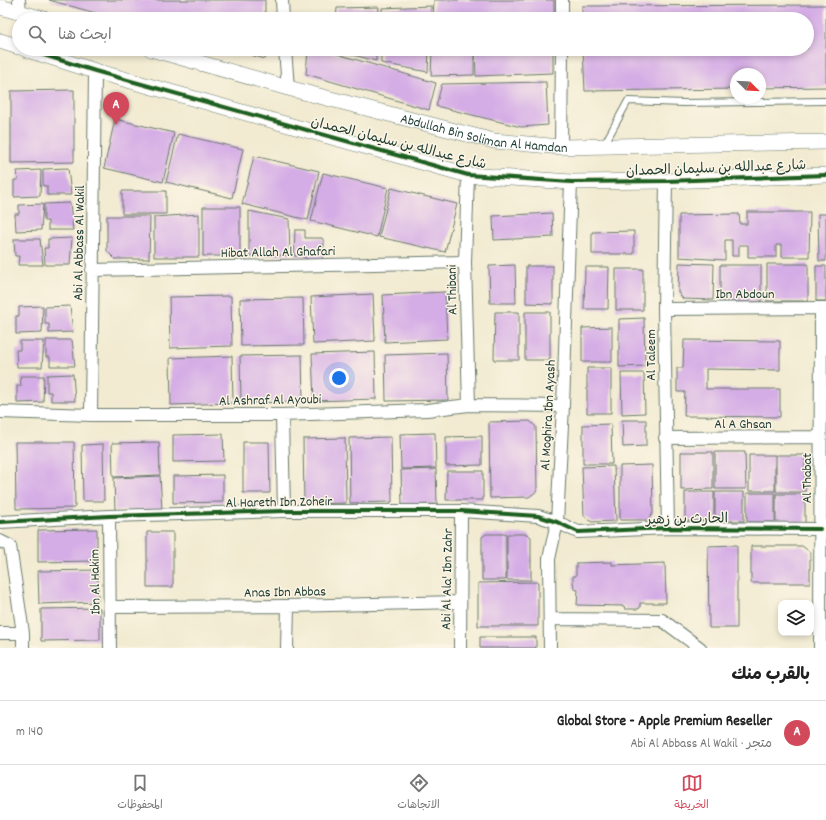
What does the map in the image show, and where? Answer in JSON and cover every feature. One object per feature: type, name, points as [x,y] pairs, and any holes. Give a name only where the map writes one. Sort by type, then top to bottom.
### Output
[{"type":"street","points":[[282,0],[283,12]]},
{"type":"street","points":[[562,0],[562,12]]},
{"type":"street","points":[[0,7],[19,6],[31,12]]},
{"type":"street","points":[[0,41],[12,45]]},
{"type":"street","name":"شارع عبدالله بن سليمان الحمدان","points":[[47,56],[95,71],[468,174],[501,178],[571,182],[666,181],[826,175]]},
{"type":"street","name":"Abdullah Bin Soliman Al Hamdan","points":[[176,56],[288,88],[494,141],[561,148],[826,142]]},
{"type":"street","points":[[286,56],[288,88]]},
{"type":"street","points":[[561,148],[562,56]]},
{"type":"street","name":"Abi Al Abbass Al Wakil","points":[[91,415],[95,71]]},
{"type":"street","name":"Al Thibani","points":[[468,174],[465,262],[469,405]]},
{"type":"street","name":"Al Taleem","points":[[666,181],[664,309],[665,438],[668,528]]},
{"type":"street","name":"Al Moghira Ibn Ayash","points":[[550,648],[549,558],[557,522],[563,406],[571,182]]},
{"type":"street","name":"Hibat Allah Al Ghafari","points":[[92,270],[465,262]]},
{"type":"street","name":"Ibn Abdoun","points":[[664,309],[824,308]]},
{"type":"street","name":"Al Thabat","points":[[820,648],[820,529],[824,501],[821,437],[824,408],[824,308]]},
{"type":"street","name":"Al Ashraf Al Ayoubi","points":[[0,412],[91,415],[282,415],[427,410],[469,405],[563,406]]},
{"type":"street","points":[[282,415],[284,511]]},
{"type":"street","name":"Al A Ghsan","points":[[665,438],[821,437]]},
{"type":"street","name":"Al Hareth Ibn Zoheir","points":[[0,522],[109,516],[284,511],[462,511],[538,516],[557,522]]},
{"type":"street","name":"Abi Al Ala' Ibn Zahr","points":[[460,648],[462,511]]},
{"type":"street","name":"Ibn Al Hakim","points":[[109,516],[110,648]]},
{"type":"street","name":"الحارث بن زهير","points":[[557,522],[578,532],[668,528],[820,529]]},
{"type":"street","points":[[5,544],[23,632],[23,648]]},
{"type":"street","name":"Anas Ibn Abbas","points":[[110,608],[460,602]]},
{"type":"street","points":[[288,606],[288,648]]},
{"type":"street","points":[[550,619],[662,620],[700,648]]},
{"type":"street","points":[[0,633],[23,632]]},
{"type":"lane","points":[[604,147],[628,101],[684,103],[826,101]]},
{"type":"building","points":[[49,0],[265,0],[265,12],[92,12]]},
{"type":"building","points":[[434,0],[554,0],[554,12],[433,12]]},
{"type":"building","points":[[826,5],[826,87],[766,88],[766,68],[730,68],[730,89],[585,91],[583,56],[814,56],[814,12],[582,12],[582,6]]},
{"type":"building","points":[[431,6],[431,12],[382,12],[382,8]]},
{"type":"building","points":[[379,7],[379,12],[337,12],[337,8]]},
{"type":"building","points":[[254,56],[265,56],[265,59]]},
{"type":"building","points":[[307,56],[344,56],[436,83],[429,110],[306,74]]},
{"type":"building","points":[[357,56],[376,56],[376,61]]},
{"type":"building","points":[[381,56],[429,56],[428,72],[381,63]]},
{"type":"building","points":[[432,56],[474,56],[474,75],[431,76]]},
{"type":"building","points":[[475,56],[553,56],[553,73],[476,76]]},
{"type":"building","points":[[546,82],[548,125],[521,127],[436,106],[442,84]]},
{"type":"building","points":[[74,90],[74,162],[11,163],[11,91]]},
{"type":"building","points":[[115,119],[174,133],[163,182],[104,168]]},
{"type":"building","points":[[178,134],[243,149],[232,198],[166,182]]},
{"type":"building","points":[[254,156],[319,171],[308,220],[242,204]]},
{"type":"building","points":[[68,168],[71,195],[47,195],[47,186],[43,186],[43,169]]},
{"type":"building","points":[[41,170],[40,196],[14,197],[14,180],[18,180],[17,171]]},
{"type":"building","points":[[323,173],[388,188],[377,237],[311,221]]},
{"type":"building","points":[[391,188],[457,204],[445,252],[379,237]]},
{"type":"building","points":[[122,191],[166,191],[166,214],[122,214]]},
{"type":"building","points":[[70,203],[73,230],[48,230],[48,221],[44,221],[44,204]]},
{"type":"building","points":[[43,204],[41,230],[16,231],[15,214],[19,214],[19,205]]},
{"type":"building","points":[[203,207],[240,207],[240,256],[203,256]]},
{"type":"building","points":[[249,211],[289,219],[290,255],[249,256]]},
{"type":"building","points":[[747,212],[810,212],[809,257],[782,257],[782,245],[776,245],[776,257],[748,257],[748,245],[739,245],[739,256],[732,256],[732,240],[725,240],[725,260],[679,257],[679,215],[739,214],[740,224],[747,224]]},
{"type":"building","points":[[552,213],[553,237],[494,240],[493,216]]},
{"type":"building","points":[[199,214],[199,257],[154,257],[154,217]]},
{"type":"building","points":[[818,214],[826,214],[826,261],[819,261]]},
{"type":"building","points":[[107,216],[150,216],[149,259],[115,259],[107,251]]},
{"type":"building","points":[[295,230],[305,230],[305,238],[322,238],[324,242],[322,261],[311,261],[302,256],[294,256]]},
{"type":"building","points":[[634,231],[634,254],[592,254],[592,232]]},
{"type":"building","points":[[72,238],[70,265],[45,265],[44,248],[48,248],[48,239]]},
{"type":"building","points":[[14,239],[40,239],[43,265],[18,265],[19,256],[15,256]]},
{"type":"building","points":[[679,263],[714,264],[713,300],[683,299],[678,292]]},
{"type":"building","points":[[767,264],[808,264],[808,301],[767,301]]},
{"type":"building","points":[[515,265],[516,303],[490,303],[489,266]]},
{"type":"building","points":[[720,265],[761,265],[761,302],[720,302]]},
{"type":"building","points":[[526,266],[553,266],[553,304],[526,303]]},
{"type":"building","points":[[816,266],[826,266],[826,301],[816,301]]},
{"type":"building","points":[[585,267],[609,267],[608,309],[584,309]]},
{"type":"building","points":[[616,269],[643,269],[643,310],[616,310]]},
{"type":"building","points":[[445,292],[447,339],[385,342],[383,295]]},
{"type":"building","points":[[373,294],[375,341],[313,344],[311,297]]},
{"type":"building","points":[[231,296],[232,346],[170,348],[169,297]]},
{"type":"building","points":[[303,298],[304,345],[241,346],[240,299]]},
{"type":"building","points":[[43,306],[42,333],[16,334],[16,316],[19,316],[19,307]]},
{"type":"building","points":[[70,306],[73,332],[49,333],[49,324],[45,324],[45,307]]},
{"type":"building","points":[[495,312],[519,312],[519,360],[494,360]]},
{"type":"building","points":[[525,312],[550,312],[550,360],[525,360]]},
{"type":"building","points":[[644,318],[645,366],[619,367],[619,319]]},
{"type":"building","points":[[612,327],[612,362],[582,362],[582,328]]},
{"type":"building","points":[[46,340],[72,340],[75,366],[50,366],[50,357],[46,357]]},
{"type":"building","points":[[684,340],[780,341],[780,370],[706,369],[706,389],[780,389],[780,417],[684,416],[685,392],[677,392],[677,368],[683,368]]},
{"type":"building","points":[[20,341],[44,341],[42,367],[17,367],[16,350],[20,350]]},
{"type":"building","points":[[375,352],[376,399],[314,401],[312,354]]},
{"type":"building","points":[[447,353],[448,400],[386,401],[385,355]]},
{"type":"building","points":[[302,355],[303,402],[241,403],[240,356]]},
{"type":"building","points":[[232,356],[233,403],[171,405],[170,358]]},
{"type":"building","points":[[587,368],[611,368],[611,413],[587,413]]},
{"type":"building","points":[[621,373],[644,373],[645,413],[622,414]]},
{"type":"building","points":[[73,374],[75,401],[51,401],[51,392],[47,392],[47,375]]},
{"type":"building","points":[[20,376],[44,376],[43,402],[17,403],[17,386],[21,386]]},
{"type":"building","points":[[622,420],[646,420],[646,446],[623,447]]},
{"type":"building","points":[[530,421],[536,427],[537,491],[529,497],[490,498],[489,422]]},
{"type":"building","points":[[611,424],[612,464],[583,464],[583,425]]},
{"type":"building","points":[[435,433],[436,468],[401,469],[400,434]]},
{"type":"building","points":[[223,434],[224,461],[173,462],[173,435]]},
{"type":"building","points":[[482,436],[482,465],[446,466],[446,437]]},
{"type":"building","points":[[391,437],[392,502],[350,503],[349,438]]},
{"type":"building","points":[[345,438],[346,503],[304,504],[303,439]]},
{"type":"building","points":[[15,442],[74,442],[75,508],[16,509]]},
{"type":"building","points":[[159,442],[160,475],[113,477],[112,443]]},
{"type":"building","points":[[243,442],[269,442],[270,493],[243,493]]},
{"type":"building","points":[[103,444],[104,501],[83,501],[82,445]]},
{"type":"building","points":[[681,452],[713,452],[713,489],[681,490]]},
{"type":"building","points":[[715,452],[745,452],[746,489],[715,489]]},
{"type":"building","points":[[749,455],[775,455],[775,491],[749,491]]},
{"type":"building","points":[[776,455],[805,455],[805,492],[776,492]]},
{"type":"building","points":[[652,465],[653,513],[648,520],[620,520],[620,466]]},
{"type":"building","points":[[614,466],[616,521],[592,522],[584,516],[582,467]]},
{"type":"building","points":[[436,469],[437,504],[402,505],[401,470]]},
{"type":"building","points":[[447,471],[483,471],[483,500],[446,500]]},
{"type":"building","points":[[223,475],[223,502],[173,503],[173,476]]},
{"type":"building","points":[[160,476],[162,510],[115,511],[114,478]]},
{"type":"building","points":[[685,492],[714,492],[714,521],[685,521]]},
{"type":"building","points":[[715,492],[744,492],[744,521],[715,521]]},
{"type":"building","points":[[747,493],[775,493],[775,522],[747,522]]},
{"type":"building","points":[[776,494],[805,494],[805,523],[776,523]]},
{"type":"building","points":[[97,529],[97,561],[38,562],[38,530]]},
{"type":"building","points":[[147,532],[173,532],[173,587],[147,587]]},
{"type":"building","points":[[486,534],[506,534],[506,580],[482,580],[482,537]]},
{"type":"building","points":[[507,534],[527,534],[531,537],[531,580],[507,580]]},
{"type":"building","points":[[737,545],[737,628],[709,628],[708,546]]},
{"type":"building","points":[[751,546],[802,546],[810,552],[810,583],[751,583]]},
{"type":"building","points":[[612,562],[612,565],[665,563],[666,603],[640,603],[640,608],[637,609],[625,609],[624,606],[577,605],[578,590],[574,589],[573,581],[573,576],[576,576],[576,563]]},
{"type":"building","points":[[98,570],[98,602],[39,604],[38,571]]},
{"type":"building","points":[[538,582],[538,626],[478,626],[478,583]]},
{"type":"building","points":[[100,608],[100,640],[41,641],[41,609]]},
{"type":"building","points":[[480,637],[536,637],[536,648],[480,648]]},
{"type":"cycle path","points":[[47,56],[95,71],[468,175],[571,182],[666,181],[826,175]]},
{"type":"cycle path","points":[[0,522],[109,516],[284,511],[461,511],[538,516],[557,522],[578,532],[668,528],[820,529]]},
{"type":"place","name":"Global Store - Apple Premium Reseller","points":[[116,125]]}]
